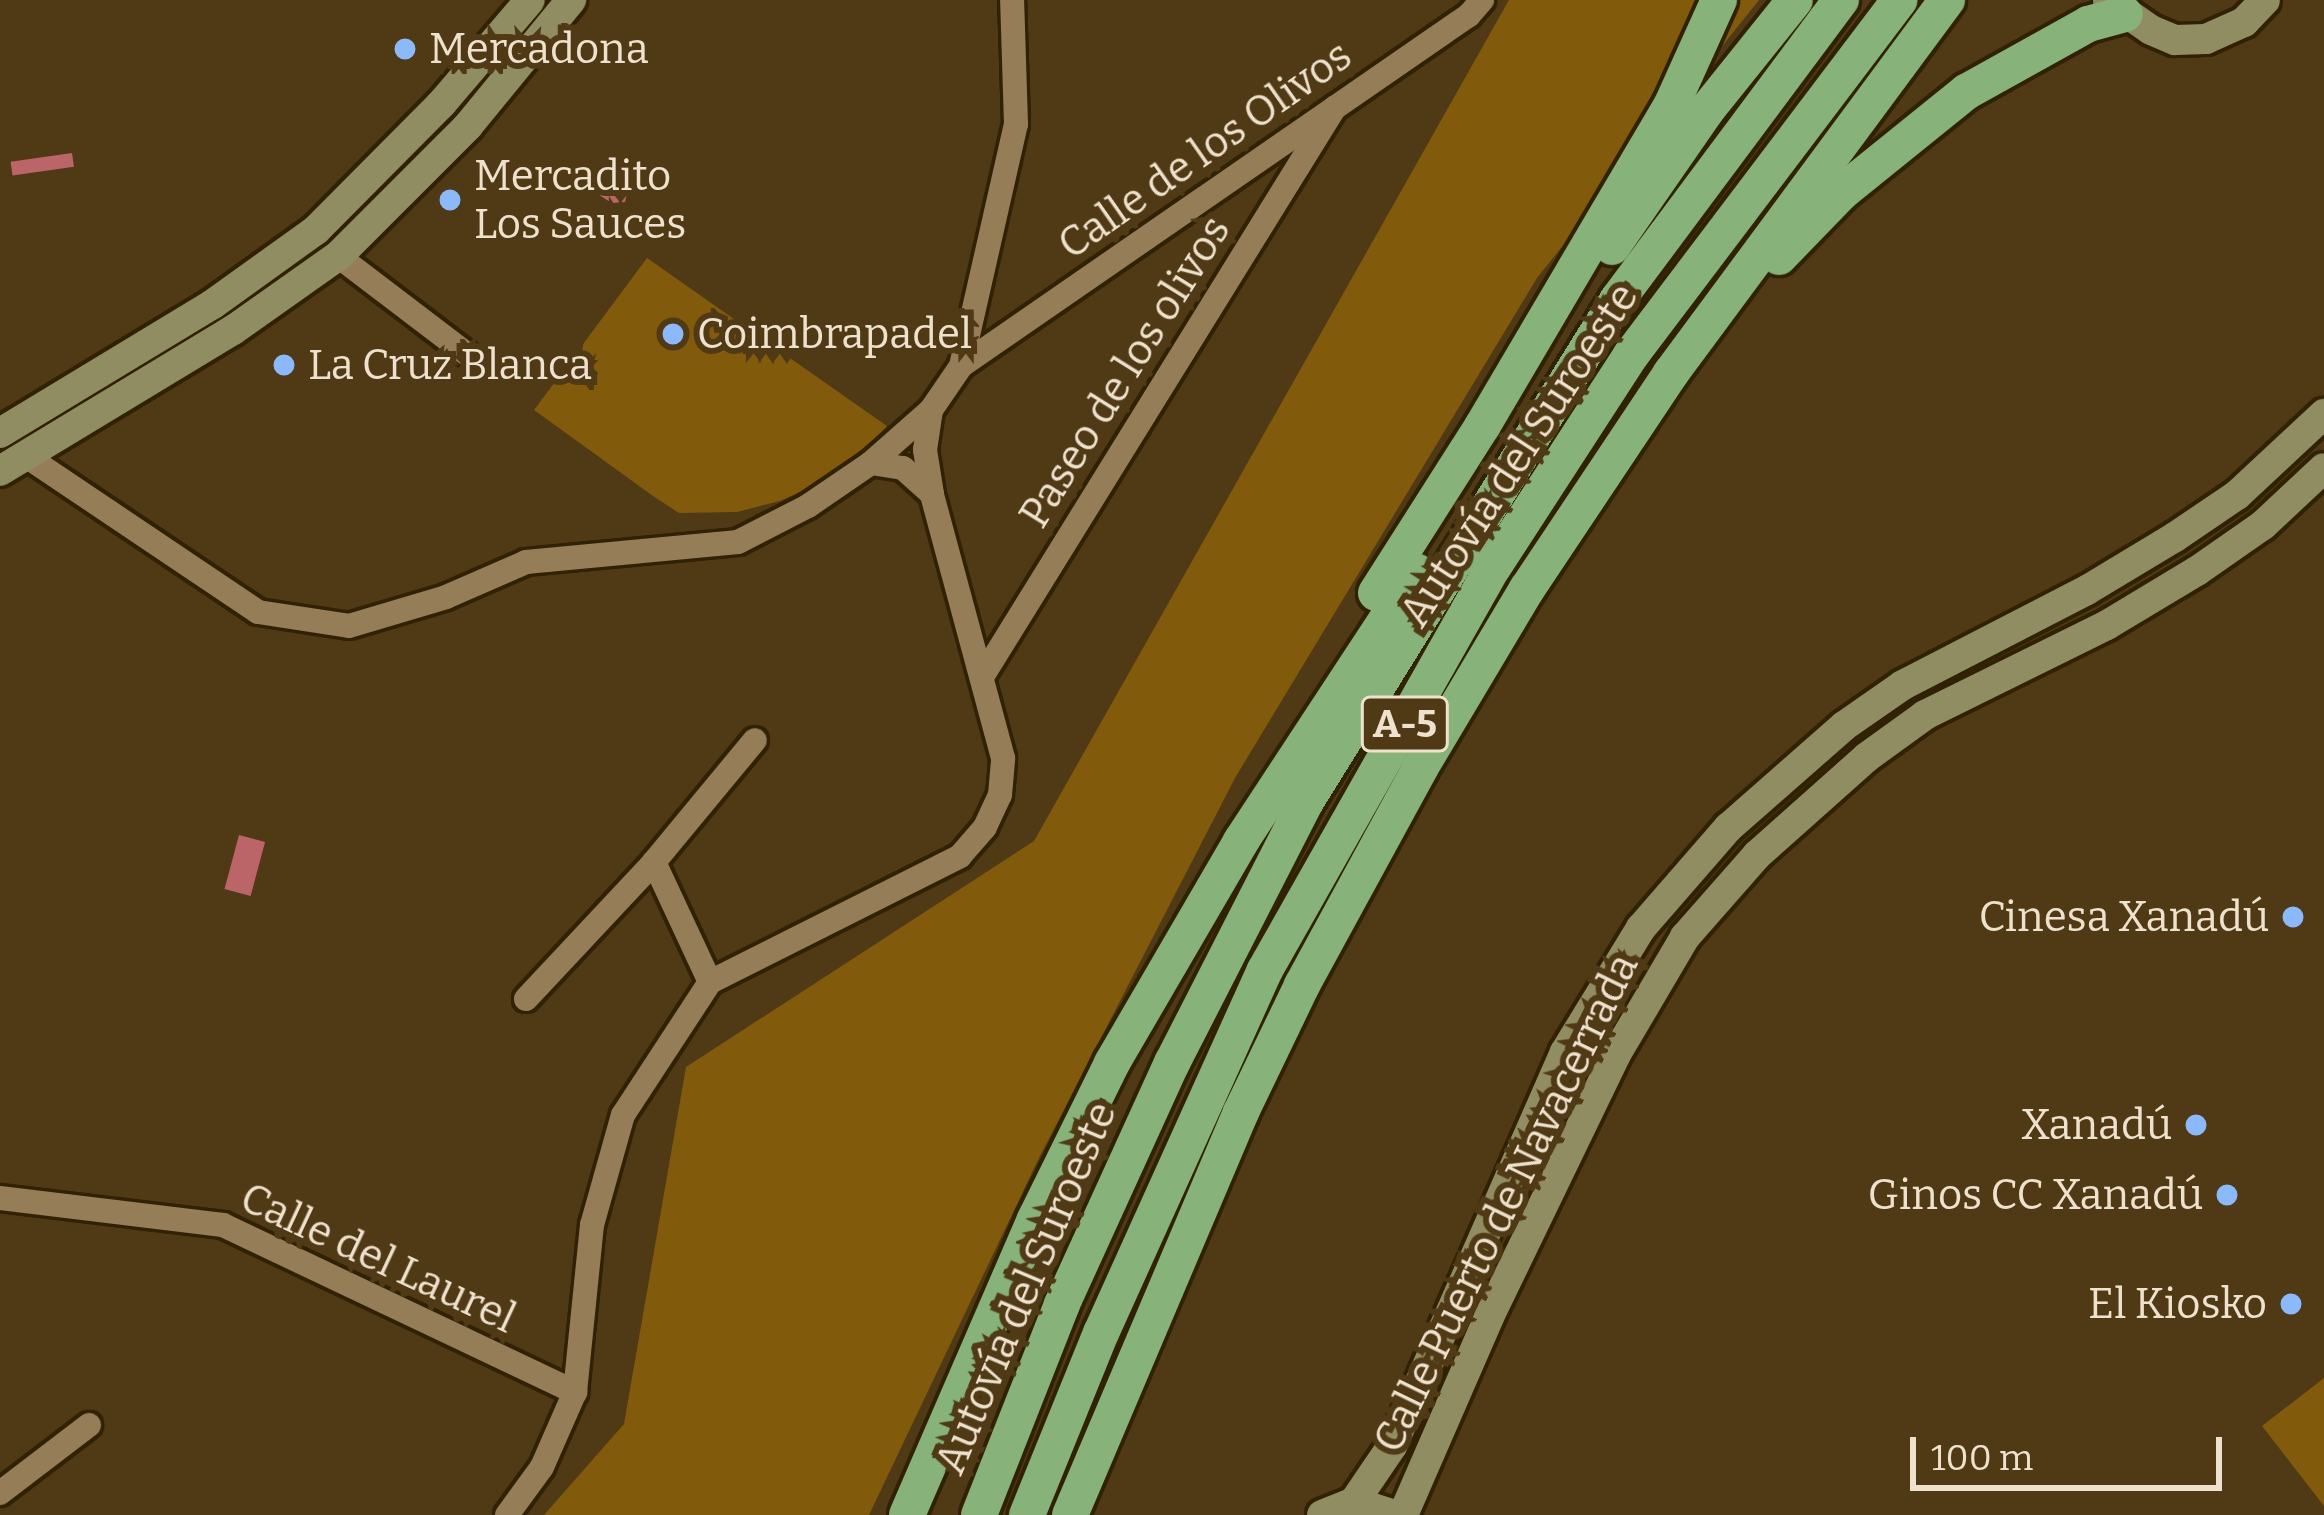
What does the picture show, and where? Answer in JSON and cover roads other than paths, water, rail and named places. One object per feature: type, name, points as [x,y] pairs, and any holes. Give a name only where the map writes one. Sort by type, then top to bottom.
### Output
[{"type":"highway","points":[[1112,1064],[1118,1040],[1247,797],[1483,425],[1672,104],[1719,0]]},
{"type":"highway","points":[[1483,425],[1507,400],[1706,111],[1795,0]]},
{"type":"highway","name":"Autovía del Suroeste","points":[[979,1515],[1062,1304],[1172,1063],[1305,803],[1618,298],[1841,0]]},
{"type":"highway","name":"Autovía del Suroeste","points":[[1027,1515],[1101,1333],[1265,970],[1494,566],[1631,355],[1899,0]]},
{"type":"highway","points":[[1070,1515],[1138,1345],[1301,985],[1419,770],[1526,589],[1671,373],[1947,0]]},
{"type":"highway","points":[[1671,373],[1718,338],[1786,248],[1898,143],[1966,92],[2116,7]]},
{"type":"highway","points":[[907,1515],[1035,1219],[1112,1064],[1241,842],[1572,343],[1618,298]]},
{"type":"street","points":[[0,433],[213,304],[316,230],[442,103],[530,0]]},
{"type":"street","points":[[0,471],[29,458],[338,256],[468,127],[572,0]]},
{"type":"street","points":[[29,458],[258,612],[349,626],[446,597],[526,562],[738,542],[808,506],[871,464],[931,410],[961,366],[1016,124],[1012,0]]},
{"type":"street","name":"Calle de los Olivos","points":[[961,366],[1469,15],[1482,0]]},
{"type":"street","points":[[2116,7],[2175,40],[2206,39],[2244,22],[2265,0]]},
{"type":"street","name":"Paseo de los olivos","points":[[982,677],[1335,107]]},
{"type":"street","points":[[338,256],[472,358]]},
{"type":"street","points":[[977,302],[997,319],[1029,319]]},
{"type":"street","points":[[507,1515],[542,1466],[575,1392],[602,1173],[623,1115],[710,982],[960,856],[986,827],[1000,795],[1003,758],[932,494],[925,450],[931,410]]},
{"type":"street","name":"Calle Puerto de Navacerrada","points":[[1354,1502],[1393,1445],[1565,1052],[1641,928],[1728,828],[1844,726],[1970,647],[2087,590],[2175,537],[2237,494],[2324,414]]},
{"type":"street","points":[[871,464],[903,468],[932,494]]},
{"type":"street","name":"Calle Puerto de Navacerrada","points":[[1399,1515],[1615,1055],[1685,937],[1714,904],[1815,800],[1925,716],[2107,625],[2198,571],[2264,525],[2324,468]]},
{"type":"street","points":[[526,999],[654,862],[755,740]]},
{"type":"street","points":[[654,862],[710,982]]},
{"type":"street","name":"Calle del Laurel","points":[[0,1198],[224,1226],[575,1392]]},
{"type":"street","points":[[0,1493],[89,1426]]},
{"type":"street","points":[[1322,1515],[1354,1502],[1399,1515]]},
{"type":"place","name":"Mercadona","points":[[405,49]]},
{"type":"place","name":"Mercadito Los Sauces","points":[[450,200]]},
{"type":"place","name":"Coimbrapadel","points":[[673,334]]},
{"type":"place","name":"La Cruz Blanca","points":[[284,365]]},
{"type":"place","name":"Cinesa Xanadú","points":[[2293,917]]},
{"type":"place","name":"Xanadú","points":[[2196,1125]]},
{"type":"place","name":"Ginos CC Xanadú","points":[[2227,1195]]},
{"type":"place","name":"El Kiosko","points":[[2291,1304]]}]
